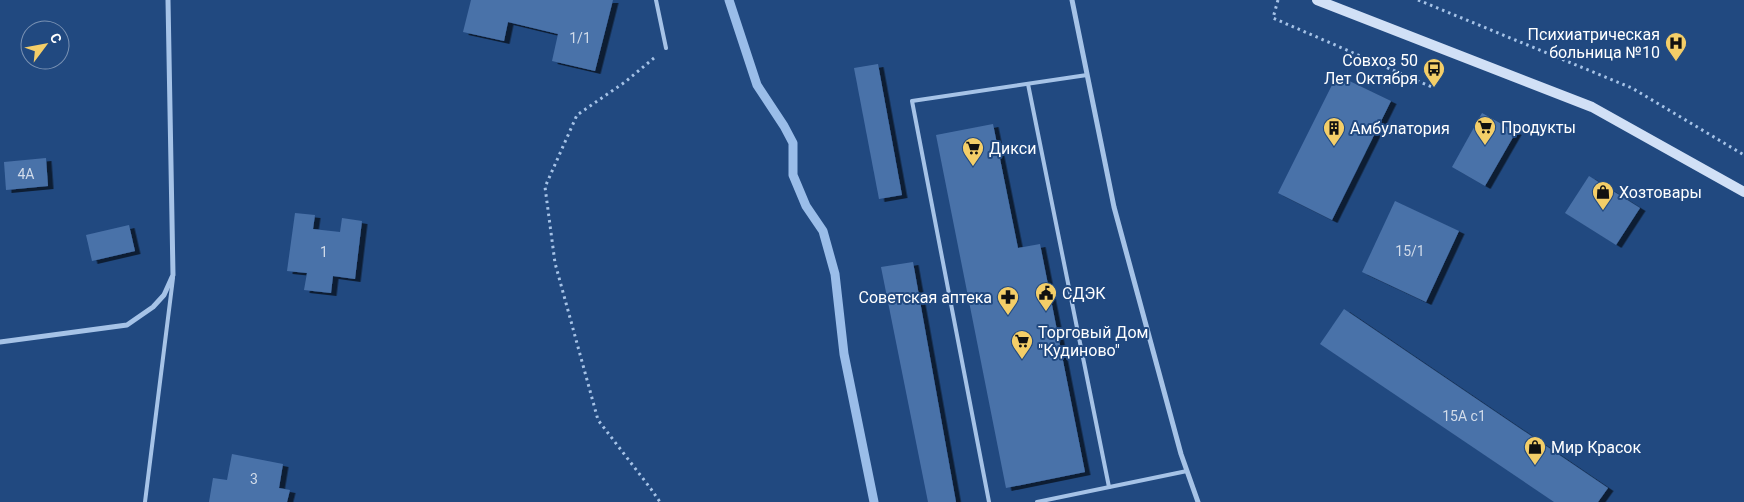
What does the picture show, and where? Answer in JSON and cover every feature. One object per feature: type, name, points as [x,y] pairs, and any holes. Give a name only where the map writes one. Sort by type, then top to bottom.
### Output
[{"type":"main road","points":[[1317,0],[1592,107],[1744,192]]},
{"type":"street","points":[[0,342],[127,325],[153,307],[164,295],[173,276],[168,0]]},
{"type":"street","points":[[1072,0],[1114,208],[1181,454],[1198,502]]},
{"type":"lane","points":[[656,0],[666,48]]},
{"type":"lane","points":[[989,502],[912,101],[1087,75]]},
{"type":"lane","points":[[1028,84],[1110,487]]},
{"type":"lane","points":[[145,502],[173,276]]},
{"type":"lane","points":[[1038,502],[1187,471]]},
{"type":"path","points":[[1278,0],[1273,18],[1434,88]]},
{"type":"path","points":[[1418,0],[1632,88],[1744,155]]},
{"type":"path","points":[[660,502],[598,420],[554,264],[546,187],[577,115],[625,82],[666,48]]},
{"type":"building","points":[[471,0],[613,0],[595,71],[552,61],[558,34],[508,22],[504,41],[463,32]]},
{"type":"building","points":[[878,64],[902,195],[879,199],[854,68]]},
{"type":"building","name":"Амбулатория","points":[[1337,75],[1391,101],[1332,220],[1278,193]]},
{"type":"building","points":[[1482,113],[1516,132],[1485,186],[1452,167]]},
{"type":"building","name":"Торговый Дом \"Кудиново\"","points":[[993,124],[1018,248],[1040,244],[1085,472],[1006,488],[936,135]]},
{"type":"building","points":[[46,158],[48,186],[6,190],[4,162]]},
{"type":"building","points":[[1589,176],[1640,208],[1616,245],[1565,213]]},
{"type":"building","points":[[1395,201],[1459,231],[1426,302],[1362,272]]},
{"type":"building","points":[[295,213],[315,215],[313,229],[340,232],[342,218],[362,221],[355,279],[333,276],[331,293],[304,290],[307,273],[287,271]]},
{"type":"building","points":[[129,225],[135,251],[92,261],[86,235]]},
{"type":"building","points":[[913,262],[956,502],[928,502],[881,267]]},
{"type":"building","points":[[1344,309],[1608,488],[1598,502],[1554,502],[1320,344]]},
{"type":"building","points":[[232,454],[283,464],[279,488],[290,490],[287,502],[209,502],[213,478],[227,480]]},
{"type":"waterway","points":[[729,0],[757,85],[793,143],[793,175],[806,206],[823,231],[835,274],[844,354],[874,502]]},
{"type":"place","name":"Психиатрическая больница №10","points":[[1676,62]]},
{"type":"place","name":"Совхоз 50 Лет Октября","points":[[1434,88]]},
{"type":"place","name":"Продукты","points":[[1485,146]]},
{"type":"place","name":"Амбулатория","points":[[1334,147]]},
{"type":"place","name":"Дикси","points":[[973,167]]},
{"type":"place","name":"Хозтовары","points":[[1603,211]]},
{"type":"place","name":"СДЭК","points":[[1046,312]]},
{"type":"place","name":"Советская аптека","points":[[1008,316]]},
{"type":"place","name":"Торговый Дом \"Кудиново\"","points":[[1022,360]]},
{"type":"place","name":"Мир Красок","points":[[1535,466]]}]
